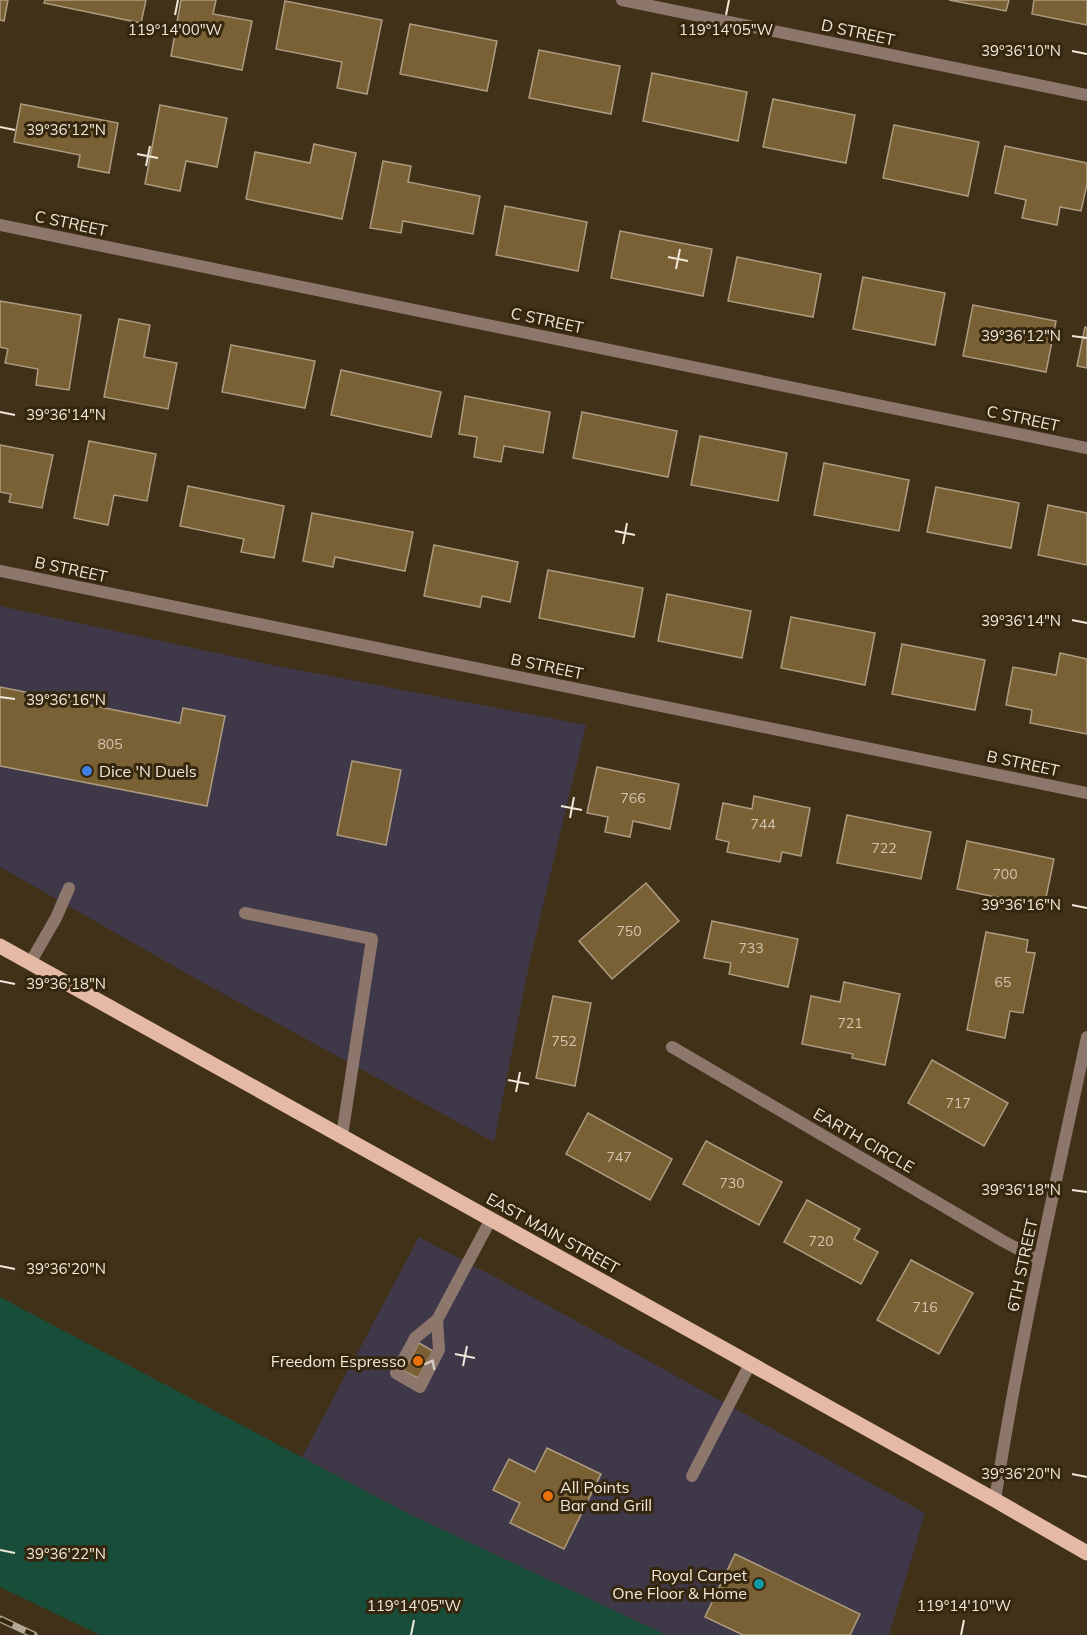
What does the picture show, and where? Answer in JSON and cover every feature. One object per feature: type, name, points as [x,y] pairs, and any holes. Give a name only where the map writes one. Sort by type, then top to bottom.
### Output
[{"type":"main road","name":"EAST MAIN STREET","points":[[0,946],[1087,1553]]},
{"type":"street","name":"D STREET","points":[[622,0],[1087,95]]},
{"type":"street","name":"C STREET","points":[[0,225],[1087,448]]},
{"type":"street","name":"B STREET","points":[[0,571],[1087,793]]},
{"type":"street","points":[[30,963],[56,918],[69,888]]},
{"type":"street","points":[[245,913],[372,939],[342,1136]]},
{"type":"street","name":"6TH STREET","points":[[994,1500],[1006,1426],[1039,1260],[1087,1037]]},
{"type":"street","name":"EARTH CIRCLE","points":[[672,1047],[1039,1260]]},
{"type":"street","points":[[437,1320],[439,1350],[420,1387],[396,1373],[415,1338],[437,1320],[491,1219]]},
{"type":"street","points":[[692,1476],[750,1364]]},
{"type":"shaded area","points":[[0,606],[267,664],[586,725],[530,960],[494,1142],[202,982],[0,867]]},
{"type":"shaded area","points":[[419,1237],[925,1513],[889,1635],[666,1635],[409,1514],[302,1457]]},
{"type":"green space","points":[[0,1297],[409,1514],[666,1635],[100,1635],[0,1587]]},
{"type":"building","points":[[0,0],[8,0],[4,21],[0,20]]},
{"type":"building","points":[[45,0],[146,0],[141,23],[44,3]]},
{"type":"building","points":[[181,0],[216,0],[213,14],[252,21],[242,70],[171,56]]},
{"type":"building","points":[[949,0],[1009,0],[1006,11]]},
{"type":"building","points":[[1034,0],[1087,0],[1087,25],[1032,14]]},
{"type":"building","points":[[285,1],[382,20],[367,94],[337,88],[342,62],[276,49]]},
{"type":"building","points":[[410,24],[497,41],[487,91],[400,74]]},
{"type":"building","points":[[539,50],[620,66],[611,114],[529,98]]},
{"type":"building","points":[[652,73],[747,92],[738,141],[643,121]]},
{"type":"building","points":[[773,99],[855,115],[846,163],[763,147]]},
{"type":"building","points":[[21,104],[118,123],[109,173],[78,167],[80,155],[14,142]]},
{"type":"building","points":[[160,105],[227,118],[217,167],[186,161],[180,191],[145,184]]},
{"type":"building","points":[[894,125],[979,142],[968,196],[883,178]]},
{"type":"building","points":[[314,144],[356,153],[342,219],[246,199],[255,152],[310,163]]},
{"type":"building","points":[[1005,146],[1087,163],[1087,184],[1081,211],[1060,207],[1057,225],[1022,218],[1026,200],[995,193]]},
{"type":"building","points":[[383,161],[411,166],[408,182],[480,196],[473,234],[403,221],[401,233],[370,228]]},
{"type":"building","points":[[505,206],[587,222],[578,271],[496,255]]},
{"type":"building","points":[[620,231],[712,249],[703,296],[611,278]]},
{"type":"building","points":[[737,257],[821,274],[813,317],[728,301]]},
{"type":"building","points":[[863,277],[945,293],[935,345],[853,329]]},
{"type":"building","points":[[0,301],[81,315],[69,390],[36,385],[38,369],[5,363],[8,349],[0,347]]},
{"type":"building","points":[[973,305],[1056,321],[1046,372],[963,356]]},
{"type":"building","points":[[119,319],[150,325],[144,357],[177,363],[168,409],[104,397]]},
{"type":"building","points":[[1085,327],[1087,328],[1087,368],[1077,366]]},
{"type":"building","points":[[231,345],[315,361],[305,408],[222,392]]},
{"type":"building","points":[[341,370],[441,392],[431,437],[331,415]]},
{"type":"building","points":[[465,396],[550,412],[543,453],[504,446],[501,462],[474,457],[477,437],[459,434]]},
{"type":"building","points":[[582,412],[677,431],[668,477],[573,458]]},
{"type":"building","points":[[700,436],[787,453],[778,501],[691,485]]},
{"type":"building","points":[[89,441],[156,454],[147,501],[114,495],[108,525],[74,518]]},
{"type":"building","points":[[0,445],[53,455],[42,508],[9,502],[11,494],[0,492]]},
{"type":"building","points":[[824,463],[909,480],[899,531],[814,515]]},
{"type":"building","points":[[188,486],[284,506],[274,558],[241,552],[244,539],[180,526]]},
{"type":"building","points":[[936,487],[1019,503],[1011,548],[927,532]]},
{"type":"building","points":[[1048,505],[1087,513],[1087,565],[1038,555]]},
{"type":"building","points":[[312,513],[413,532],[405,571],[335,557],[333,567],[303,561]]},
{"type":"building","points":[[434,545],[518,562],[510,602],[482,596],[480,607],[424,596]]},
{"type":"building","points":[[548,570],[643,588],[634,637],[539,618]]},
{"type":"building","points":[[667,594],[751,611],[742,658],[658,641]]},
{"type":"building","points":[[791,617],[875,633],[865,685],[781,668]]},
{"type":"building","points":[[902,644],[985,660],[975,710],[892,694]]},
{"type":"building","points":[[1060,653],[1087,659],[1087,734],[1030,723],[1032,710],[1006,705],[1013,667],[1056,675]]},
{"type":"building","points":[[0,687],[180,723],[183,708],[225,716],[207,806],[0,766]]},
{"type":"building","points":[[352,761],[401,770],[386,845],[337,835]]},
{"type":"building","points":[[597,767],[679,784],[670,829],[633,821],[630,837],[605,832],[608,817],[587,813]]},
{"type":"building","points":[[754,796],[810,808],[801,856],[782,852],[780,862],[727,852],[729,842],[716,839],[723,803],[752,809]]},
{"type":"building","points":[[847,815],[931,832],[921,879],[837,863]]},
{"type":"building","points":[[967,841],[1054,859],[1044,907],[957,889]]},
{"type":"building","points":[[646,883],[679,921],[612,979],[579,941]]},
{"type":"building","points":[[712,921],[798,939],[788,987],[729,974],[731,963],[704,958]]},
{"type":"building","points":[[986,932],[1028,940],[1026,952],[1035,953],[1023,1013],[1010,1011],[1005,1038],[967,1030]]},
{"type":"building","points":[[844,982],[900,994],[885,1065],[852,1058],[853,1054],[802,1044],[811,996],[840,1002]]},
{"type":"building","points":[[553,996],[591,1003],[575,1086],[536,1078]]},
{"type":"building","points":[[932,1060],[1008,1103],[984,1146],[908,1103]]},
{"type":"building","points":[[588,1113],[672,1159],[650,1200],[566,1154]]},
{"type":"building","points":[[706,1141],[782,1182],[759,1225],[683,1184]]},
{"type":"building","points":[[807,1200],[860,1229],[854,1239],[878,1252],[861,1284],[784,1242]]},
{"type":"building","points":[[911,1260],[973,1293],[939,1354],[877,1320]]},
{"type":"building","name":"Freedom Espresso","points":[[419,1343],[433,1351],[418,1378],[404,1371]]},
{"type":"building","name":"All Points Bar and Grill","points":[[547,1448],[601,1474],[564,1549],[510,1523],[520,1503],[493,1490],[509,1459],[535,1472]]},
{"type":"building","name":"Royal Carpet One Floor & Home","points":[[735,1554],[860,1614],[850,1635],[743,1635],[705,1617]]},
{"type":"railway","points":[[0,1619],[34,1635]]},
{"type":"place","name":"Dice 'N Duels","points":[[87,771]]},
{"type":"place","name":"Freedom Espresso","points":[[418,1361]]},
{"type":"place","name":"All Points Bar and Grill","points":[[548,1496]]},
{"type":"place","name":"Royal Carpet One Floor & Home","points":[[759,1584]]}]
